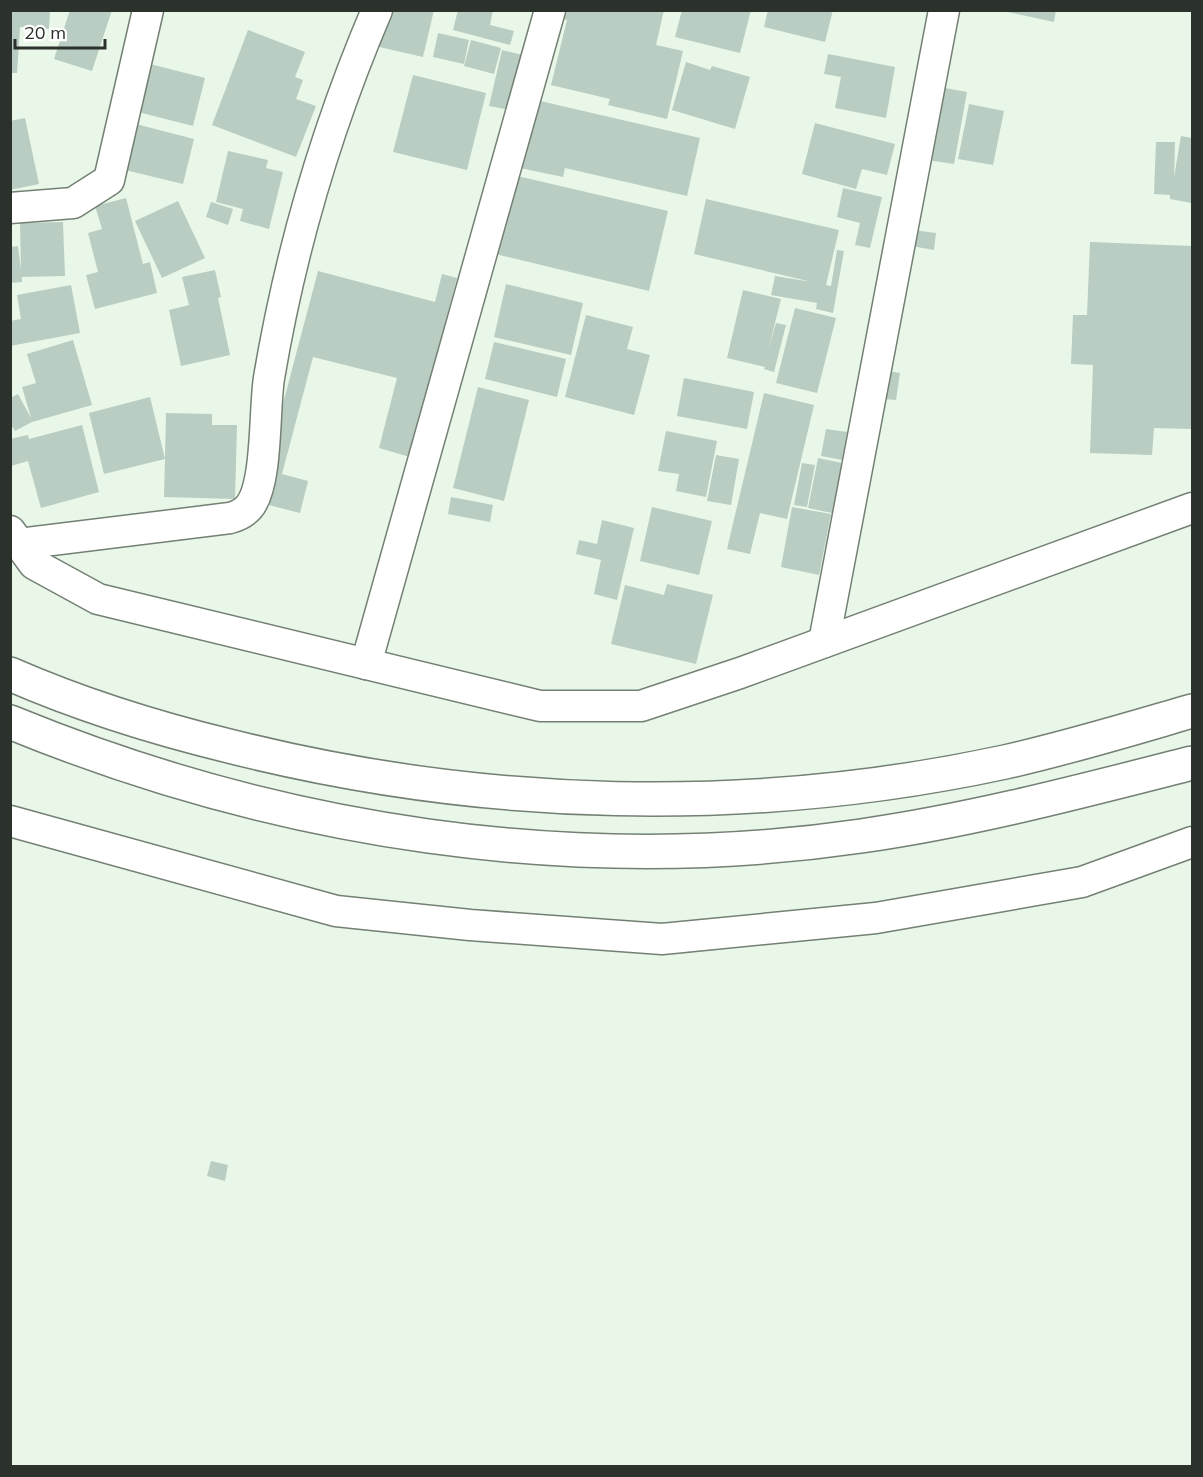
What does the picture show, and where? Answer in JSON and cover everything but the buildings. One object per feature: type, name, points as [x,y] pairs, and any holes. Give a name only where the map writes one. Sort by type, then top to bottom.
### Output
[{"type":"highway","points":[[10,674],[40,687],[160,729],[286,761],[380,778],[497,794],[608,799],[723,798],[834,789],[926,776],[1004,762],[1192,711]]},
{"type":"highway","points":[[10,722],[162,776],[278,808],[378,830],[493,845],[617,853],[742,849],[860,836],[991,814],[1192,763]]},
{"type":"street","points":[[10,208],[73,203],[109,180],[148,10]]},
{"type":"street","points":[[18,552],[218,520],[240,514],[249,507],[259,487],[269,380],[301,236],[341,105],[377,10]]},
{"type":"street","points":[[366,664],[550,10]]},
{"type":"street","points":[[824,642],[944,10]]},
{"type":"street","points":[[18,552],[98,599],[540,706],[641,706],[1192,508]]},
{"type":"street","points":[[10,821],[336,911],[470,926],[662,939],[876,918],[1071,884],[1192,842]]}]
